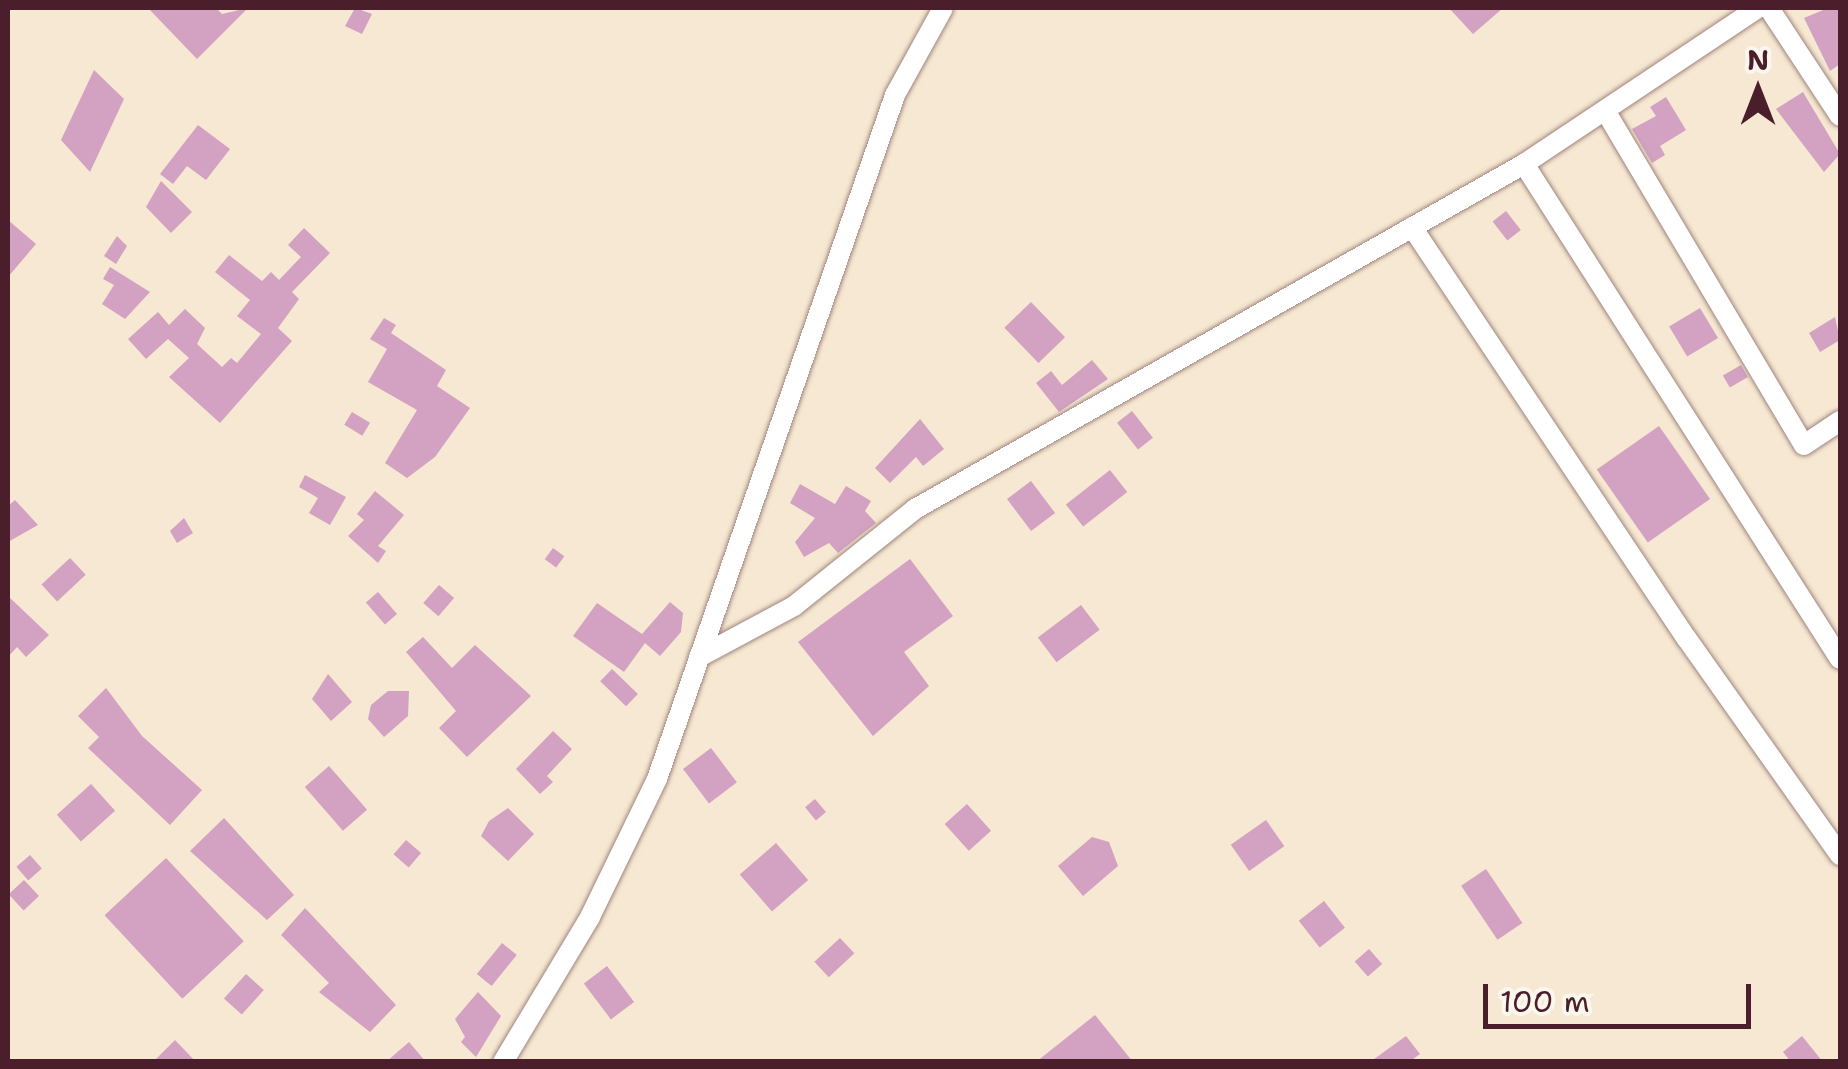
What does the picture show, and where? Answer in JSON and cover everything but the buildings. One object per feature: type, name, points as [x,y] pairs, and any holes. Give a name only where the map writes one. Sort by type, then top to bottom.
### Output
[{"type":"street","points":[[503,1062],[590,917],[640,814],[700,658],[895,95],[942,8]]},
{"type":"street","points":[[700,658],[794,606],[915,510],[1524,164],[1758,8]]},
{"type":"street","points":[[1769,8],[1840,116]]},
{"type":"street","points":[[1606,112],[1804,446],[1840,421]]},
{"type":"street","points":[[1524,164],[1840,659]]},
{"type":"street","points":[[1412,227],[1687,640],[1840,855]]}]
